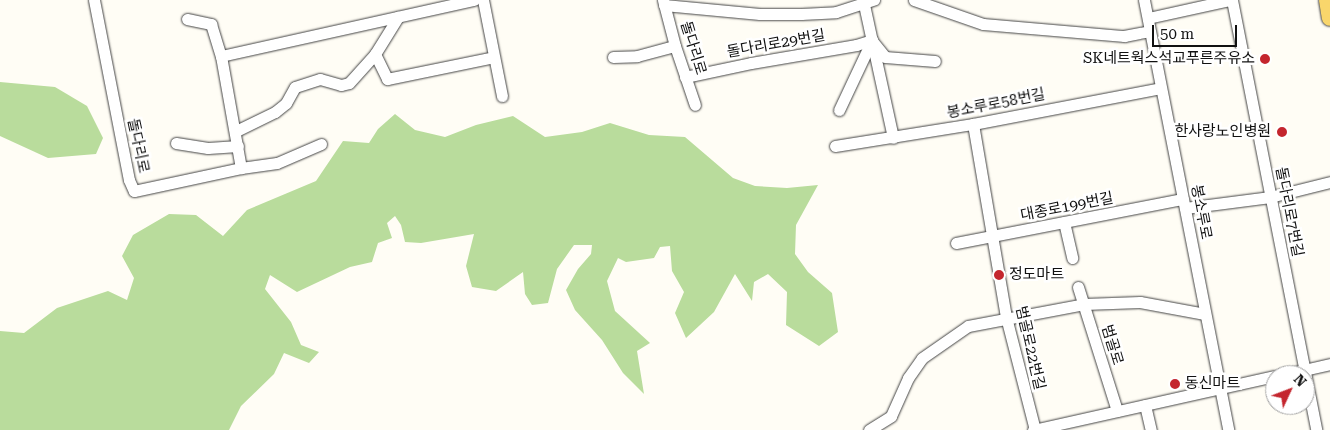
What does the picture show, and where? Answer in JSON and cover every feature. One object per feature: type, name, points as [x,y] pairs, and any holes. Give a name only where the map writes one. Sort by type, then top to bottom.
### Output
[{"type":"main road","points":[[1327,0],[1330,18]]},
{"type":"street","name":"돌다리로","points":[[94,0],[129,180],[134,190],[241,168],[277,163],[321,144]]},
{"type":"street","points":[[222,56],[474,0]]},
{"type":"street","points":[[484,0],[502,96]]},
{"type":"street","points":[[914,0],[983,24],[1124,36],[1150,31]]},
{"type":"street","name":"봉소루로","points":[[1144,0],[1228,430]]},
{"type":"street","points":[[1148,18],[1230,0]]},
{"type":"street","name":"돌다리로7번길","points":[[1230,0],[1304,365]]},
{"type":"street","points":[[664,3],[760,14],[801,14],[836,12],[866,1],[872,40],[893,138]]},
{"type":"street","name":"돌다리로","points":[[664,3],[675,46],[695,105]]},
{"type":"street","points":[[236,131],[275,112],[286,103],[295,86],[320,80],[341,85],[349,83],[375,54],[398,17]]},
{"type":"street","points":[[187,19],[211,24],[222,56],[241,168]]},
{"type":"street","points":[[872,40],[885,57],[935,61]]},
{"type":"street","points":[[839,110],[872,40]]},
{"type":"street","name":"돌다리로29번길","points":[[685,77],[872,40]]},
{"type":"street","points":[[613,56],[637,56],[675,46]]},
{"type":"street","points":[[375,54],[387,79],[494,58]]},
{"type":"street","name":"봉소루로58번길","points":[[835,146],[973,124],[1161,88]]},
{"type":"street","name":"범골로22번길","points":[[973,124],[994,236],[1006,317],[1034,430]]},
{"type":"street","points":[[176,143],[208,148],[238,146]]},
{"type":"street","name":"대종로199번길","points":[[956,244],[1064,222],[1184,204],[1270,197],[1330,182]]},
{"type":"street","points":[[1064,222],[1072,258]]},
{"type":"street","name":"범골로","points":[[1078,287],[1118,411]]},
{"type":"street","points":[[869,430],[891,416],[908,378],[922,358],[968,326],[1006,317],[1084,304],[1140,302],[1205,314]]},
{"type":"street","points":[[1315,368],[1330,364]]},
{"type":"street","points":[[1034,430],[1073,426],[1118,411],[1265,378]]},
{"type":"street","points":[[1145,405],[1151,430]]},
{"type":"street","name":"돌다리로7번길","points":[[1313,415],[1316,430]]},
{"type":"green space","points":[[0,82],[55,87],[87,106],[103,138],[96,154],[48,158],[0,136]]},
{"type":"green space","points":[[395,114],[415,130],[445,137],[476,125],[513,116],[545,137],[582,132],[610,123],[649,135],[685,137],[733,178],[755,186],[787,188],[818,185],[796,225],[795,254],[808,272],[832,293],[838,332],[819,346],[786,325],[787,292],[768,274],[754,282],[752,301],[735,274],[714,312],[686,338],[675,313],[684,292],[672,271],[670,246],[660,247],[654,258],[626,262],[618,258],[607,281],[615,311],[650,343],[637,351],[644,394],[623,373],[602,340],[575,310],[566,290],[578,269],[591,254],[592,245],[574,245],[557,269],[548,303],[532,305],[525,294],[523,272],[496,291],[472,287],[466,266],[474,234],[421,243],[405,242],[401,225],[395,216],[387,223],[392,238],[378,243],[372,262],[350,267],[297,292],[270,275],[265,289],[291,322],[301,345],[319,352],[309,363],[284,353],[274,374],[241,406],[229,430],[0,430],[0,331],[24,333],[57,308],[108,291],[127,300],[134,278],[122,256],[133,235],[169,214],[196,215],[223,236],[247,210],[316,181],[343,141],[369,143],[378,129]]},
{"type":"place","name":"SK네트웍스석교푸른주유소","points":[[1265,59]]},
{"type":"place","name":"한사랑노인병원","points":[[1282,132]]},
{"type":"place","name":"정도마트","points":[[999,275]]},
{"type":"place","name":"동신마트","points":[[1175,384]]}]
